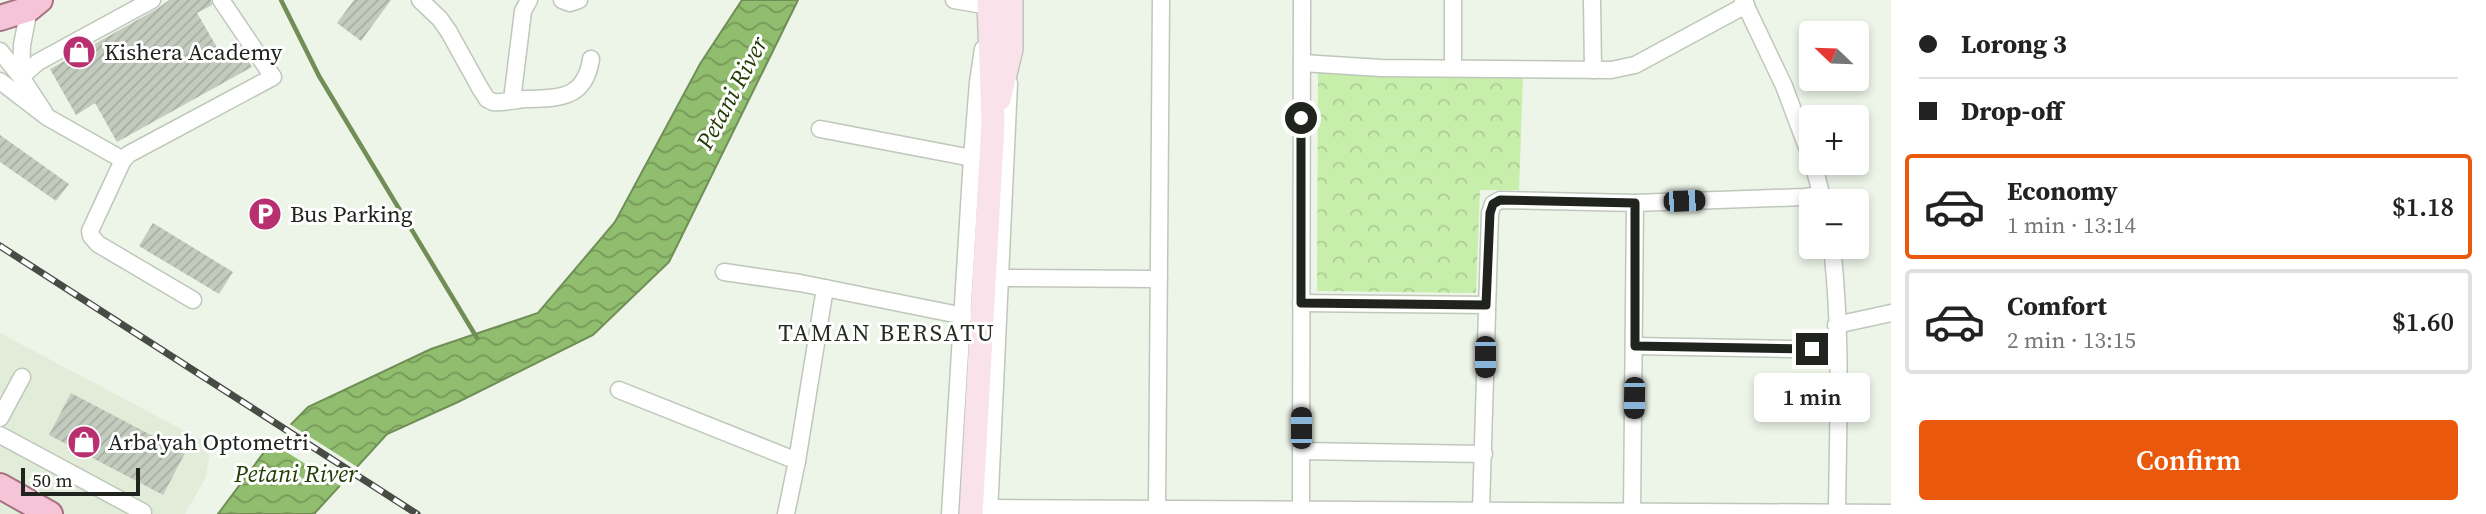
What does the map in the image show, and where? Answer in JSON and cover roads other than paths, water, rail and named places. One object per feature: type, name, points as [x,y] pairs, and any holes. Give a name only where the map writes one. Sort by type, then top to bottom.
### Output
[{"type":"main road","points":[[0,18],[34,4]]},
{"type":"main road","points":[[0,486],[50,514]]},
{"type":"street","points":[[21,77],[37,62],[152,0]]},
{"type":"street","points":[[193,300],[99,244],[91,236],[90,226],[123,160],[135,149],[272,77],[221,0]]},
{"type":"street","points":[[420,0],[449,32],[487,99],[499,103],[557,98],[573,93],[589,74],[591,59]]},
{"type":"street","points":[[512,100],[523,10],[529,0]]},
{"type":"street","points":[[562,0],[570,3],[579,0]]},
{"type":"street","points":[[954,0],[989,3],[993,122],[983,512]]},
{"type":"street","points":[[983,512],[1001,278],[1011,0]]},
{"type":"street","points":[[1157,509],[1161,0]]},
{"type":"street","points":[[1301,509],[1302,0]]},
{"type":"street","points":[[1453,67],[1454,0]]},
{"type":"street","points":[[1592,0],[1592,70]]},
{"type":"street","points":[[1301,63],[1381,68],[1611,71],[1635,65],[1744,3],[1784,86],[1799,126]]},
{"type":"street","points":[[21,77],[22,45],[34,4]]},
{"type":"street","points":[[950,514],[978,82],[984,45],[990,31]]},
{"type":"street","points":[[993,122],[1010,50]]},
{"type":"street","points":[[0,51],[47,117]]},
{"type":"street","points":[[0,81],[47,117],[123,160]]},
{"type":"street","points":[[820,129],[972,158]]},
{"type":"street","points":[[1481,509],[1486,305],[1490,213],[1493,204],[1500,200],[1635,203],[1799,197]]},
{"type":"street","points":[[1632,513],[1635,203]]},
{"type":"street","points":[[1833,259],[1837,350],[1837,511]]},
{"type":"street","points":[[724,272],[825,288],[964,316]]},
{"type":"street","points":[[1001,278],[1158,279]]},
{"type":"street","points":[[786,514],[825,288]]},
{"type":"street","points":[[1301,303],[1486,305]]},
{"type":"street","points":[[1836,325],[1891,313]]},
{"type":"street","points":[[1635,346],[1837,350]]},
{"type":"street","points":[[0,418],[22,377]]},
{"type":"street","points":[[619,390],[797,461]]},
{"type":"street","points":[[0,436],[143,512]]},
{"type":"street","points":[[1301,451],[1484,454]]},
{"type":"street","points":[[983,512],[1157,509],[1376,512],[1481,509],[1526,512],[1891,513]]},
{"type":"water","name":"Petani River","points":[[742,0],[798,0],[669,262],[593,335],[387,434],[314,514],[218,514],[265,451],[308,407],[431,349],[538,313],[615,222],[700,64]]},
{"type":"waterway","points":[[281,0],[319,76],[477,338]]},
{"type":"railway","points":[[0,246],[417,514]]},
{"type":"place","name":"Kishera Academy","points":[[79,52]]},
{"type":"place","name":"Bus Parking","points":[[265,214]]},
{"type":"place","name":"Arba'yah Optometri","points":[[84,442]]},
{"type":"district","name":"TAMAN BERSATU","points":[[887,333]]}]
